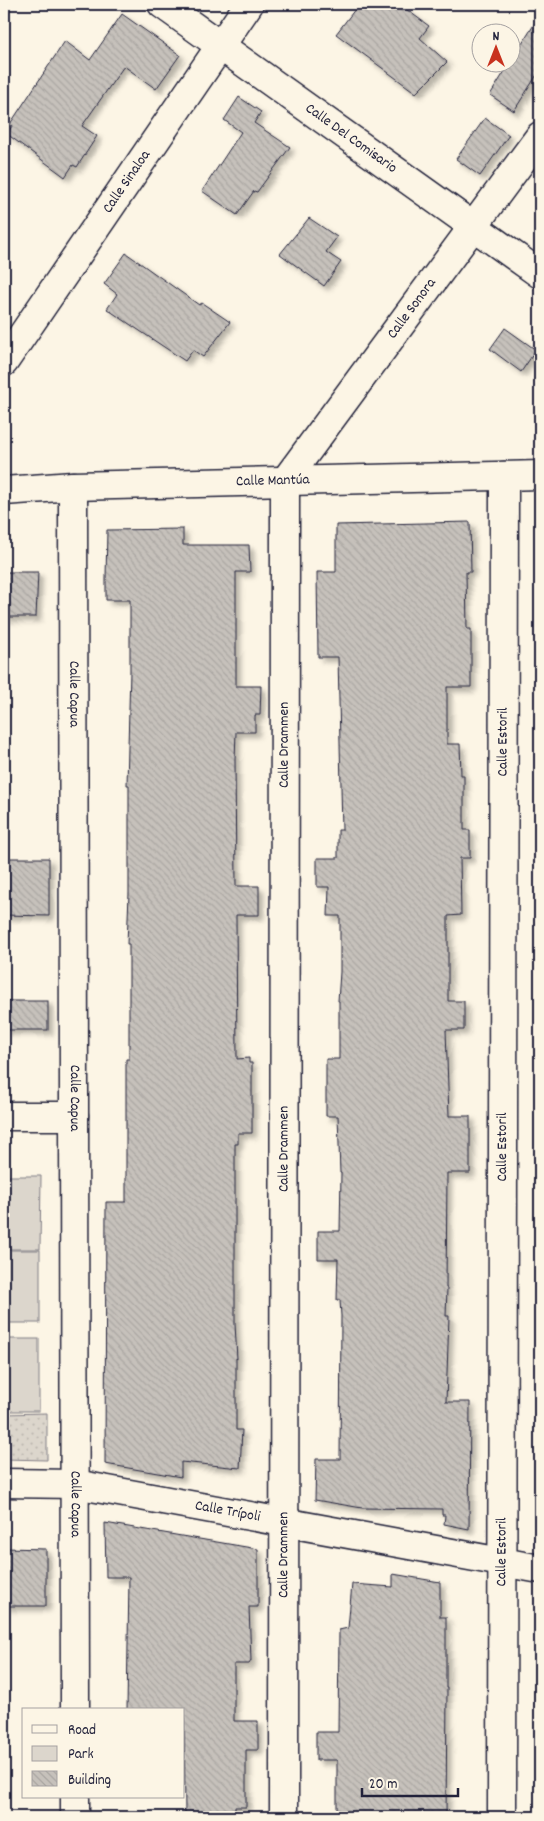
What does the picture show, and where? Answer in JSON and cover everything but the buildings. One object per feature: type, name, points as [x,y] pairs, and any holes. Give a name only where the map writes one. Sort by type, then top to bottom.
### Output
[{"type":"street","name":"Calle Del Comisario","points":[[162,4],[540,274]]},
{"type":"street","name":"Calle Sinaloa","points":[[4,362],[249,4]]},
{"type":"street","name":"Calle Sonora","points":[[285,481],[540,136]]},
{"type":"street","name":"Calle Mantúa","points":[[4,491],[73,486],[540,475]]},
{"type":"street","name":"Calle Estoril","points":[[502,1817],[504,476]]},
{"type":"street","name":"Calle Drammen","points":[[284,1817],[285,481]]},
{"type":"street","name":"Calle Capua","points":[[73,486],[75,1708]]},
{"type":"street","points":[[4,1116],[74,1116]]},
{"type":"street","name":"Calle Trípoli","points":[[4,1483],[75,1484],[540,1569]]},
{"type":"street","points":[[75,1798],[75,1817]]},
{"type":"green space","points":[[4,1176],[41,1176],[40,1249],[4,1249]]},
{"type":"green space","points":[[4,1250],[40,1250],[40,1323],[4,1323]]},
{"type":"green space","points":[[4,1339],[39,1339],[39,1411],[4,1411]]},
{"type":"green space","points":[[47,1413],[47,1460],[4,1459],[4,1414]]}]
